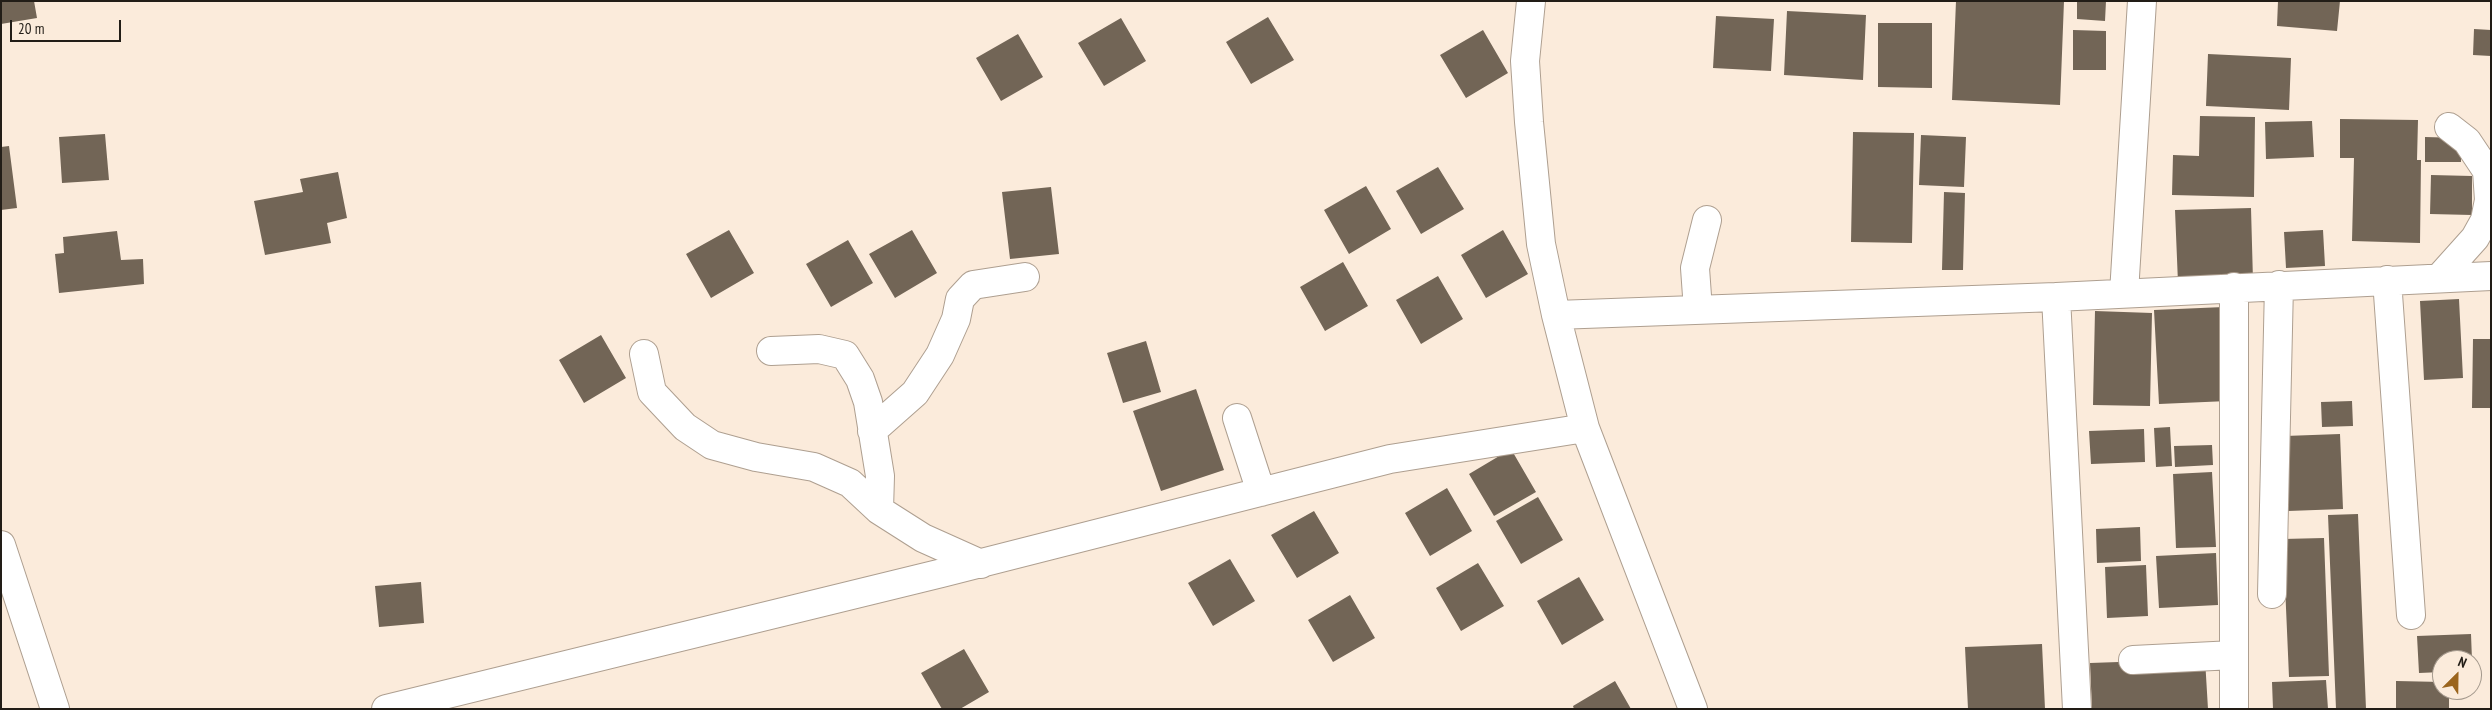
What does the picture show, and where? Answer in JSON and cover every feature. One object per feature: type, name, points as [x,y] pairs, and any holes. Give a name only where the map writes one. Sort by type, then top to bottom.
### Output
[{"type":"street","points":[[1531,1],[1526,61],[1528,122],[1541,244],[1556,316],[1586,428],[1693,709]]},
{"type":"street","points":[[2124,293],[2142,1]]},
{"type":"street","points":[[2440,277],[2475,238],[2485,220],[2489,200],[2487,171],[2467,141],[2449,127]]},
{"type":"street","points":[[1698,310],[1695,268],[1707,220]]},
{"type":"street","points":[[872,431],[915,393],[940,356],[956,319],[960,299],[973,285],[1025,276]]},
{"type":"street","points":[[1556,316],[2056,297],[2491,276]]},
{"type":"street","points":[[2387,280],[2411,616]]},
{"type":"street","points":[[2272,594],[2279,285]]},
{"type":"street","points":[[2234,287],[2234,709]]},
{"type":"street","points":[[2056,297],[2077,709]]},
{"type":"street","points":[[772,351],[819,350],[845,355],[860,379],[868,402],[880,476],[879,510]]},
{"type":"street","points":[[644,354],[652,392],[684,427],[712,446],[756,457],[814,467],[850,483],[879,510],[923,538],[981,564]]},
{"type":"street","points":[[1237,418],[1261,492]]},
{"type":"street","points":[[386,709],[981,564],[1390,459],[1586,428]]},
{"type":"street","points":[[1,545],[55,709]]},
{"type":"street","points":[[2133,660],[2234,655]]},
{"type":"building","points":[[1,1],[34,1],[37,18],[1,24]]},
{"type":"building","points":[[1956,1],[2064,1],[2060,105],[1952,100]]},
{"type":"building","points":[[2077,1],[2106,1],[2105,21],[2077,19]]},
{"type":"building","points":[[2278,1],[2340,1],[2337,31],[2277,26]]},
{"type":"building","points":[[1787,11],[1866,15],[1863,80],[1784,75]]},
{"type":"building","points":[[1716,16],[1774,19],[1771,71],[1713,68]]},
{"type":"building","points":[[1268,17],[1294,60],[1251,84],[1226,42]]},
{"type":"building","points":[[1121,18],[1146,61],[1104,86],[1078,43]]},
{"type":"building","points":[[1878,23],[1932,23],[1932,88],[1878,87]]},
{"type":"building","points":[[2474,29],[2491,30],[2491,56],[2473,55]]},
{"type":"building","points":[[1483,30],[1508,73],[1466,98],[1440,55]]},
{"type":"building","points":[[2073,30],[2106,31],[2106,70],[2073,70]]},
{"type":"building","points":[[1018,34],[1043,77],[1001,101],[976,58]]},
{"type":"building","points":[[2208,54],[2291,58],[2289,110],[2206,106]]},
{"type":"building","points":[[2200,116],[2255,117],[2254,197],[2172,195],[2173,155],[2199,156]]},
{"type":"building","points":[[2340,119],[2418,120],[2417,160],[2421,160],[2420,243],[2352,241],[2354,158],[2340,158]]},
{"type":"building","points":[[2312,121],[2314,157],[2266,159],[2265,122]]},
{"type":"building","points":[[1853,132],[1914,133],[1912,243],[1851,242]]},
{"type":"building","points":[[105,134],[109,180],[62,183],[59,137]]},
{"type":"building","points":[[1921,135],[1966,137],[1964,187],[1919,185]]},
{"type":"building","points":[[2425,137],[2461,138],[2461,162],[2425,162]]},
{"type":"building","points":[[9,146],[17,208],[1,210],[1,147]]},
{"type":"building","points":[[1438,167],[1464,209],[1421,234],[1396,191]]},
{"type":"building","points":[[338,172],[347,218],[327,223],[331,243],[265,255],[254,201],[303,192],[300,179]]},
{"type":"building","points":[[2431,175],[2472,176],[2472,215],[2430,214]]},
{"type":"building","points":[[1366,186],[1391,229],[1349,254],[1324,210]]},
{"type":"building","points":[[1051,187],[1059,254],[1010,259],[1002,192]]},
{"type":"building","points":[[1944,192],[1965,193],[1963,270],[1942,270]]},
{"type":"building","points":[[2251,208],[2253,281],[2178,283],[2175,210]]},
{"type":"building","points":[[729,230],[754,273],[711,298],[686,254]]},
{"type":"building","points":[[912,230],[937,273],[895,298],[869,254]]},
{"type":"building","points":[[1503,230],[1528,274],[1486,298],[1461,255]]},
{"type":"building","points":[[2323,230],[2325,266],[2286,268],[2284,232]]},
{"type":"building","points":[[117,231],[121,260],[143,259],[144,284],[59,293],[55,254],[64,253],[63,237]]},
{"type":"building","points":[[848,240],[873,283],[831,307],[806,264]]},
{"type":"building","points":[[1343,262],[1368,306],[1325,331],[1300,287]]},
{"type":"building","points":[[1438,276],[1463,319],[1421,344],[1396,300]]},
{"type":"building","points":[[2459,299],[2463,378],[2424,380],[2420,301]]},
{"type":"building","points":[[2224,307],[2228,401],[2159,404],[2154,310]]},
{"type":"building","points":[[2095,311],[2152,313],[2150,406],[2093,405]]},
{"type":"building","points":[[601,335],[626,378],[584,403],[559,360]]},
{"type":"building","points":[[2473,339],[2491,339],[2491,408],[2472,408]]},
{"type":"building","points":[[1146,341],[1161,392],[1123,403],[1107,353]]},
{"type":"building","points":[[1196,389],[1224,470],[1161,491],[1133,411]]},
{"type":"building","points":[[2352,401],[2353,426],[2322,427],[2321,402]]},
{"type":"building","points":[[2170,427],[2172,466],[2156,467],[2154,428]]},
{"type":"building","points":[[2144,429],[2145,462],[2091,464],[2089,431]]},
{"type":"building","points":[[2340,434],[2343,509],[2288,511],[2285,436]]},
{"type":"building","points":[[2212,445],[2213,465],[2175,467],[2174,446]]},
{"type":"building","points":[[1511,449],[1536,492],[1494,516],[1469,474]]},
{"type":"building","points":[[2212,472],[2216,547],[2176,548],[2173,474]]},
{"type":"building","points":[[1447,488],[1472,531],[1430,556],[1405,513]]},
{"type":"building","points":[[1538,497],[1563,540],[1521,564],[1496,521]]},
{"type":"building","points":[[1314,511],[1339,553],[1297,578],[1271,535]]},
{"type":"building","points":[[2358,514],[2366,709],[2336,709],[2328,515]]},
{"type":"building","points":[[2140,527],[2141,561],[2097,563],[2096,529]]},
{"type":"building","points":[[2324,538],[2329,676],[2289,677],[2283,539]]},
{"type":"building","points":[[2216,553],[2218,605],[2159,608],[2156,556]]},
{"type":"building","points":[[1230,559],[1255,601],[1213,626],[1188,583]]},
{"type":"building","points":[[1478,563],[1504,606],[1461,631],[1436,588]]},
{"type":"building","points":[[2146,565],[2148,616],[2107,618],[2105,567]]},
{"type":"building","points":[[1579,577],[1604,620],[1562,645],[1537,601]]},
{"type":"building","points":[[421,582],[424,623],[379,627],[375,586]]},
{"type":"building","points":[[1350,595],[1375,638],[1333,662],[1308,620]]},
{"type":"building","points":[[2471,634],[2472,650],[2432,650],[2432,672],[2419,673],[2417,636]]},
{"type":"building","points":[[2042,644],[2045,709],[1968,709],[1965,647]]},
{"type":"building","points":[[964,649],[989,692],[960,709],[942,709],[921,673]]},
{"type":"building","points":[[2205,659],[2208,709],[2092,709],[2090,663]]},
{"type":"building","points":[[2326,680],[2328,709],[2273,709],[2272,682]]},
{"type":"building","points":[[1615,681],[1631,709],[1574,709],[1573,706]]},
{"type":"building","points":[[2396,681],[2432,682],[2432,700],[2449,700],[2449,709],[2396,709]]}]
